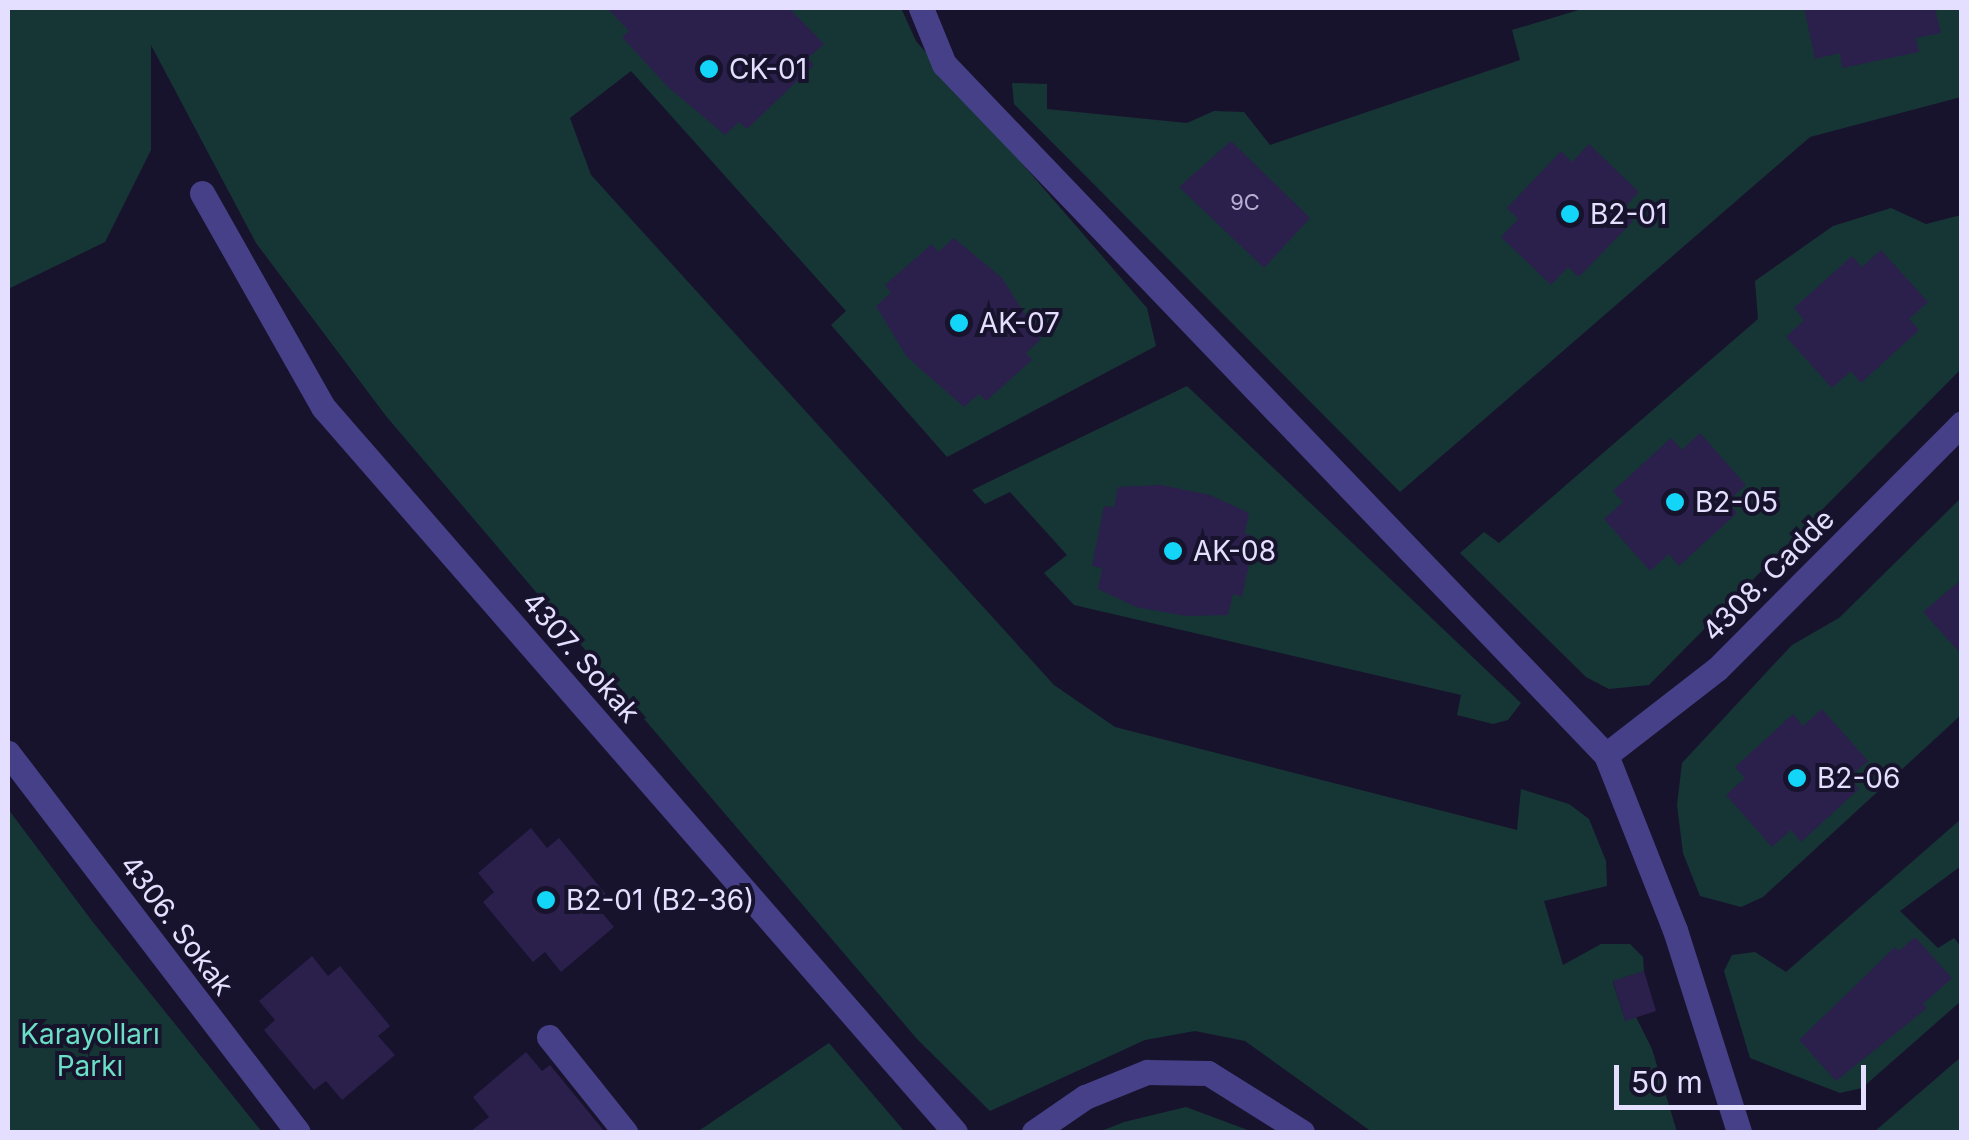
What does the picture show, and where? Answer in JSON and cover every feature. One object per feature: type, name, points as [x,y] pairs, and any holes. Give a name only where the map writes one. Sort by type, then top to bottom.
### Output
[{"type":"street","points":[[920,8],[944,64],[1606,755],[1675,930],[1739,1132]]},
{"type":"street","name":"4307. Sokak","points":[[202,192],[323,406],[954,1132]]},
{"type":"street","name":"4308. Cadde","points":[[1606,755],[1717,669],[1962,423]]},
{"type":"street","name":"4306. Sokak","points":[[8,753],[298,1132]]},
{"type":"street","points":[[549,1037],[625,1132]]},
{"type":"street","points":[[1034,1132],[1085,1098],[1146,1072],[1208,1073],[1302,1132]]},
{"type":"green space","points":[[8,8],[901,8],[916,41],[1147,308],[1156,346],[947,457],[831,325],[846,311],[631,71],[570,118],[591,175],[1054,685],[1115,727],[1517,830],[1521,789],[1569,804],[1589,819],[1606,861],[1607,886],[1544,901],[1563,965],[1601,944],[1630,944],[1643,957],[1644,971],[1613,982],[1625,1020],[1636,1017],[1652,1049],[1677,1132],[1372,1132],[1245,1041],[1195,1031],[1145,1040],[990,1111],[917,1039],[386,416],[256,243],[151,45],[151,150],[105,242],[8,289]]},
{"type":"green space","points":[[1585,8],[1961,8],[1961,97],[1810,137],[1400,492],[1014,104],[1012,83],[1047,84],[1047,109],[1187,123],[1214,111],[1244,112],[1270,145],[1520,60],[1512,30]]},
{"type":"green space","points":[[1891,208],[1926,224],[1961,215],[1961,369],[1649,685],[1609,689],[1586,677],[1460,553],[1484,532],[1499,543],[1758,319],[1755,281],[1833,226]]},
{"type":"green space","points":[[1187,386],[1521,703],[1508,720],[1493,724],[1457,715],[1461,695],[1074,605],[1044,573],[1067,555],[1010,492],[985,504],[972,490]]},
{"type":"green space","points":[[1961,498],[1961,715],[1763,897],[1741,907],[1700,896],[1683,853],[1677,805],[1682,763],[1792,645],[1839,618]]},
{"type":"green space","name":"Karayolları Parkı","points":[[8,809],[92,921],[262,1132],[8,1132]]},
{"type":"green space","points":[[1961,819],[1961,866],[1900,911],[1938,948],[1954,938],[1961,947],[1961,1001],[1862,1088],[1840,1093],[1750,1058],[1724,971],[1732,955],[1755,952],[1786,972]]},
{"type":"green space","points":[[829,1043],[905,1132],[697,1132]]},
{"type":"green space","points":[[1961,1057],[1961,1132],[1874,1132]]},
{"type":"green space","points":[[1186,1107],[1253,1132],[1099,1132],[1124,1122]]},
{"type":"building","name":"CK-01","points":[[607,8],[789,8],[824,44],[808,58],[814,65],[747,129],[739,122],[725,135],[667,86],[622,37],[629,31]]},
{"type":"building","points":[[1804,8],[1935,8],[1941,33],[1916,38],[1919,52],[1842,68],[1840,53],[1815,59]]},
{"type":"building","points":[[1231,141],[1310,218],[1264,268],[1179,187]]},
{"type":"building","name":"B2-01","points":[[1589,144],[1639,192],[1622,210],[1633,221],[1579,277],[1568,267],[1551,285],[1501,237],[1518,219],[1507,208],[1561,151],[1572,162]]},
{"type":"building","name":"AK-07","points":[[954,238],[1002,278],[1041,339],[1026,353],[1032,360],[986,401],[979,394],[964,407],[907,357],[876,306],[891,293],[885,285],[932,244],[938,252]]},
{"type":"building","points":[[1881,250],[1928,302],[1909,319],[1919,330],[1861,383],[1851,371],[1832,388],[1786,337],[1804,320],[1794,308],[1852,256],[1862,267]]},
{"type":"building","name":"B2-05","points":[[1700,433],[1746,485],[1727,502],[1737,513],[1679,566],[1669,554],[1650,571],[1604,519],[1623,502],[1613,491],[1671,438],[1682,450]]},
{"type":"building","name":"AK-08","points":[[1161,485],[1210,495],[1249,513],[1245,534],[1254,536],[1248,569],[1242,597],[1233,594],[1228,615],[1186,616],[1136,607],[1098,589],[1102,568],[1092,566],[1104,506],[1114,507],[1118,487]]},
{"type":"building","points":[[1962,579],[1962,655],[1923,612]]},
{"type":"building","name":"B2-06","points":[[1822,709],[1868,761],[1849,778],[1859,789],[1801,842],[1791,830],[1772,847],[1726,795],[1745,778],[1735,767],[1793,714],[1803,726]]},
{"type":"building","name":"B2-01 (B2-36)","points":[[531,828],[547,848],[559,838],[609,898],[598,908],[614,927],[561,972],[545,952],[533,962],[483,902],[494,892],[478,873]]},
{"type":"building","points":[[1915,937],[1952,978],[1923,1004],[1927,1008],[1836,1081],[1799,1040],[1895,947],[1899,951]]},
{"type":"building","points":[[312,956],[328,976],[340,966],[390,1026],[378,1036],[395,1055],[342,1100],[326,1081],[314,1090],[264,1030],[275,1020],[259,1001]]},
{"type":"building","points":[[1644,971],[1656,1011],[1625,1021],[1613,981]]},
{"type":"building","points":[[526,1052],[542,1071],[550,1065],[605,1132],[470,1132],[489,1117],[473,1097]]},
{"type":"place","name":"CK-01","points":[[709,69]]},
{"type":"place","name":"B2-01","points":[[1570,214]]},
{"type":"place","name":"AK-07","points":[[959,323]]},
{"type":"place","name":"B2-05","points":[[1675,502]]},
{"type":"place","name":"AK-08","points":[[1173,551]]},
{"type":"place","name":"B2-06","points":[[1797,778]]},
{"type":"place","name":"B2-01 (B2-36)","points":[[546,900]]}]
